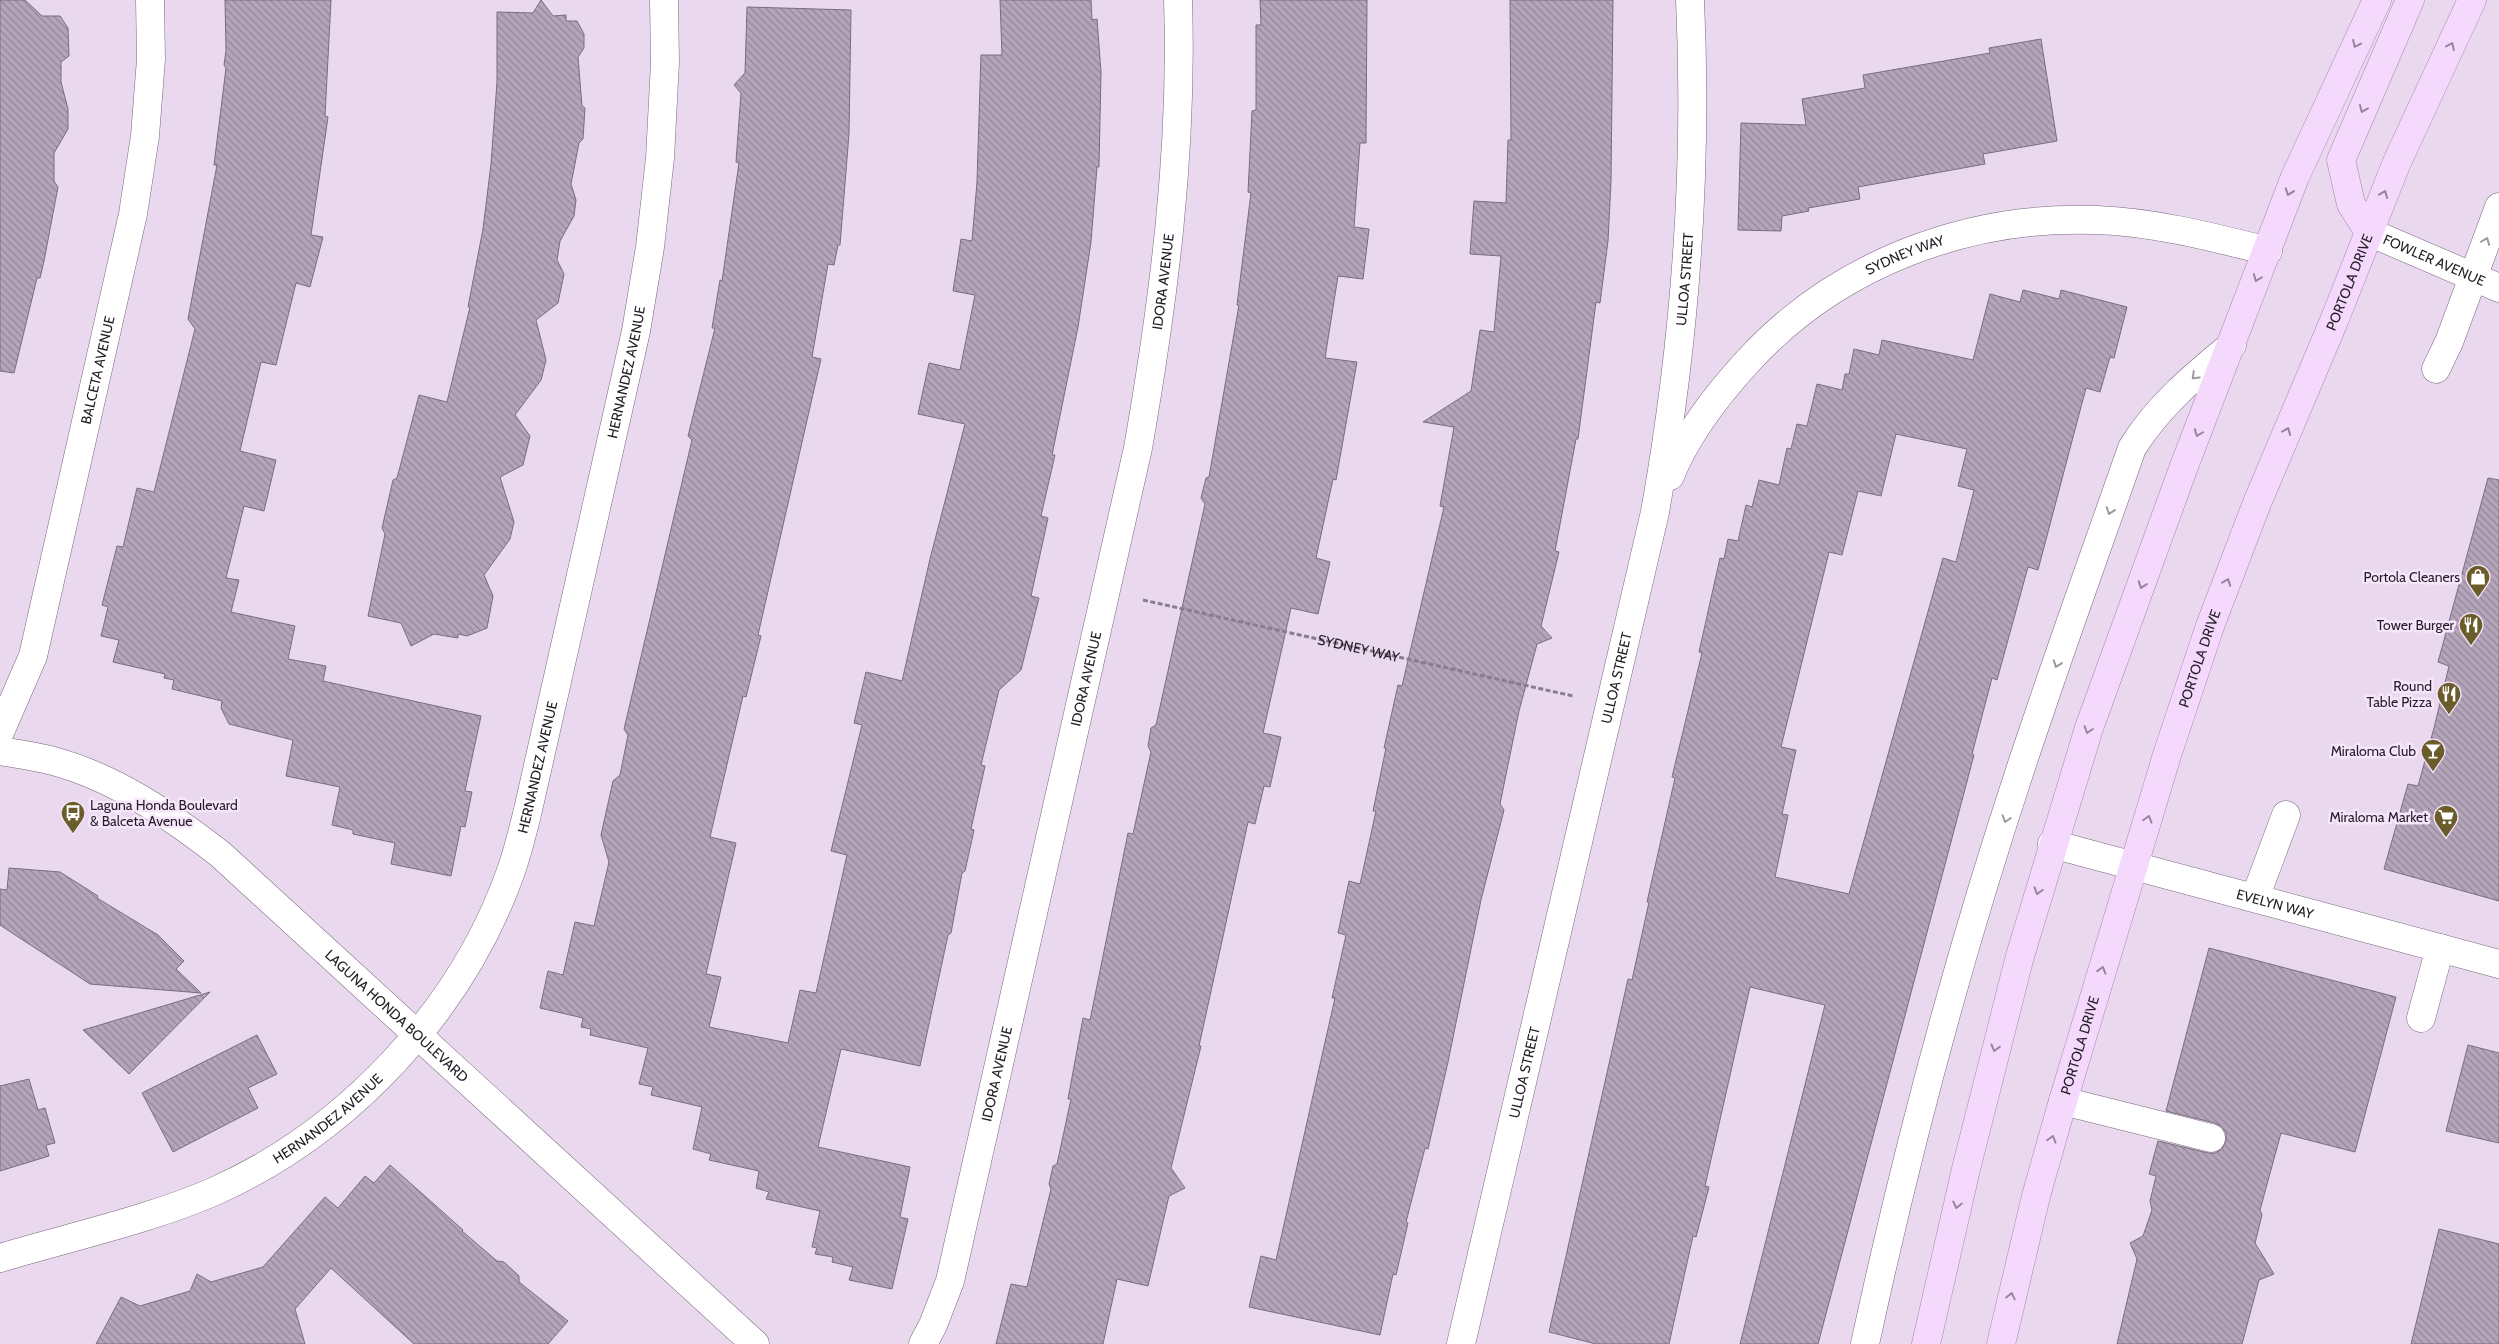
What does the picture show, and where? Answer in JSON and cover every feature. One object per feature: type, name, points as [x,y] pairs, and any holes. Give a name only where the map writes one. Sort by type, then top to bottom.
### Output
[{"type":"main road","points":[[1926,1344],[1991,1065],[2052,844],[2103,684],[2303,159],[2376,0]]},
{"type":"main road","points":[[2369,232],[2351,204],[2341,160],[2410,0]]},
{"type":"main road","name":"PORTOLA DRIVE","points":[[2000,1344],[2063,1101],[2167,755],[2210,626],[2257,503],[2397,162],[2472,0]]},
{"type":"street","name":"BALCETA AVENUE","points":[[0,732],[32,656],[133,214],[146,136],[151,59],[150,0]]},
{"type":"street","name":"HERNANDEZ AVENUE","points":[[0,1258],[153,1213],[213,1192],[264,1164],[328,1122],[376,1078],[418,1035],[457,982],[485,930],[511,872],[528,810],[637,322],[650,247],[660,158],[665,62],[664,0]]},
{"type":"street","name":"IDORA AVENUE","points":[[923,1344],[933,1325],[950,1281],[1138,448],[1156,346],[1169,244],[1177,145],[1178,0]]},
{"type":"street","name":"ULLOA STREET","points":[[1461,1344],[1656,512],[1670,430],[1688,242],[1692,141],[1690,0]]},
{"type":"street","points":[[2436,369],[2449,342],[2472,276],[2499,208]]},
{"type":"street","name":"SYDNEY WAY","points":[[1656,512],[1679,456],[1701,419],[1733,378],[1763,345],[1796,315],[1873,266],[1919,247],[1968,233],[2019,222],[2071,220],[2098,220],[2149,226],[2212,237],[2268,251]]},
{"type":"street","name":"FOWLER AVENUE","points":[[2369,232],[2499,288]]},
{"type":"street","points":[[1865,1344],[1908,1152],[1963,960],[2038,715],[2132,448],[2149,421],[2200,371],[2232,345]]},
{"type":"street","name":"LAGUNA HONDA BOULEVARD","points":[[0,751],[54,761],[125,790],[176,820],[220,854],[755,1344]]},
{"type":"street","points":[[2255,898],[2286,815]]},
{"type":"street","name":"EVELYN WAY","points":[[2052,844],[2499,964]]},
{"type":"street","points":[[2421,1018],[2440,948]]},
{"type":"street","points":[[2063,1101],[2211,1138]]},
{"type":"path","name":"SYDNEY WAY","points":[[1107,592],[1610,704]]},
{"type":"building","points":[[0,0],[25,0],[42,16],[60,16],[68,28],[69,56],[61,62],[61,82],[68,109],[68,129],[54,153],[54,181],[58,187],[40,278],[37,278],[14,373],[0,371]]},
{"type":"building","points":[[225,0],[331,0],[325,116],[328,117],[311,235],[323,237],[310,287],[296,283],[276,365],[261,362],[240,451],[276,460],[264,511],[244,506],[226,578],[239,580],[231,612],[295,626],[288,659],[326,666],[323,681],[481,716],[465,791],[472,792],[465,827],[461,826],[451,876],[391,864],[395,843],[353,834],[353,830],[332,825],[340,787],[286,776],[293,740],[229,724],[221,708],[222,701],[172,689],[174,680],[164,678],[165,674],[113,662],[119,640],[101,636],[108,607],[102,605],[117,546],[123,547],[137,488],[154,492],[195,329],[188,319],[217,165],[214,165],[226,68],[224,65],[226,50]]},
{"type":"building","points":[[541,0],[553,16],[566,15],[566,21],[577,21],[584,34],[584,48],[578,57],[582,106],[585,108],[583,139],[579,143],[571,184],[576,200],[574,216],[560,241],[557,260],[564,274],[558,303],[536,320],[546,360],[541,380],[515,415],[530,436],[523,465],[500,477],[514,522],[510,539],[484,575],[493,596],[487,628],[467,636],[458,634],[458,638],[434,634],[411,646],[401,623],[368,616],[385,534],[382,528],[393,480],[397,478],[419,395],[447,402],[470,307],[468,307],[483,229],[491,164],[497,82],[497,12],[533,13]]},
{"type":"building","points":[[1000,0],[1091,0],[1092,20],[1097,19],[1101,72],[1099,167],[1097,167],[1091,242],[1078,327],[1052,455],[1055,455],[1041,516],[1048,518],[1031,596],[1039,598],[1021,670],[999,690],[981,765],[985,766],[971,829],[974,830],[965,871],[962,873],[951,933],[948,935],[920,1066],[841,1049],[818,1147],[910,1167],[900,1217],[908,1219],[892,1289],[849,1280],[853,1267],[832,1262],[833,1257],[815,1254],[817,1248],[812,1247],[820,1211],[766,1199],[769,1192],[756,1188],[759,1171],[709,1160],[711,1154],[693,1149],[702,1107],[651,1095],[653,1087],[639,1084],[648,1048],[590,1035],[591,1029],[581,1027],[583,1018],[540,1008],[548,971],[563,975],[575,922],[594,926],[609,862],[601,835],[613,781],[620,775],[628,735],[624,729],[692,440],[688,436],[715,328],[712,328],[720,280],[722,281],[739,163],[736,162],[741,93],[734,85],[745,73],[747,7],[851,10],[849,134],[840,245],[838,245],[834,265],[828,264],[812,357],[821,359],[758,635],[761,636],[746,697],[743,696],[710,837],[736,843],[706,974],[721,977],[709,1027],[788,1043],[800,990],[816,993],[847,855],[831,851],[862,725],[854,723],[866,672],[902,681],[930,559],[965,424],[918,414],[929,363],[960,370],[975,295],[953,291],[961,239],[972,241],[977,182],[981,55],[1002,55]]},
{"type":"building","points":[[1260,0],[1367,0],[1366,143],[1360,143],[1354,227],[1369,229],[1363,279],[1338,276],[1325,358],[1357,362],[1336,480],[1333,479],[1316,558],[1330,562],[1318,614],[1291,608],[1263,733],[1281,737],[1270,787],[1264,786],[1255,824],[1248,822],[1199,1046],[1201,1046],[1171,1168],[1185,1188],[1169,1196],[1148,1286],[1117,1279],[1103,1344],[996,1344],[1011,1284],[1027,1287],[1051,1189],[1049,1184],[1053,1166],[1057,1164],[1071,1099],[1068,1099],[1083,1018],[1090,1020],[1128,833],[1133,834],[1151,752],[1148,746],[1151,728],[1156,725],[1205,504],[1201,498],[1206,478],[1209,477],[1239,305],[1237,305],[1251,193],[1248,192],[1252,111],[1256,110],[1256,25],[1261,25]]},
{"type":"building","points":[[1510,0],[1613,0],[1611,182],[1608,241],[1600,303],[1596,302],[1578,439],[1576,439],[1555,551],[1559,552],[1541,626],[1552,638],[1537,644],[1519,711],[1500,804],[1504,810],[1481,900],[1448,1062],[1428,1149],[1425,1148],[1406,1222],[1408,1223],[1396,1275],[1393,1274],[1380,1335],[1249,1307],[1261,1256],[1276,1260],[1335,998],[1332,998],[1346,935],[1338,933],[1349,881],[1360,884],[1376,811],[1373,811],[1398,685],[1402,686],[1444,507],[1440,506],[1454,427],[1423,422],[1471,391],[1480,330],[1494,332],[1501,256],[1470,254],[1474,201],[1506,203],[1508,140],[1511,140]]},
{"type":"building","points":[[2041,39],[2057,141],[1983,154],[1985,164],[1858,187],[1860,199],[1808,208],[1809,211],[1782,216],[1781,231],[1738,230],[1741,123],[1806,125],[1802,99],[1865,88],[1863,75],[1990,53],[1989,48]]},
{"type":"building","points":[[2023,290],[2059,299],[2061,290],[2127,307],[2114,358],[2110,357],[2100,392],[2086,388],[2038,570],[2028,567],[1997,680],[1992,678],[1972,754],[1974,755],[1818,1344],[1740,1344],[1825,1005],[1750,987],[1705,1186],[1709,1187],[1696,1237],[1693,1236],[1669,1344],[1596,1344],[1549,1332],[1628,979],[1632,980],[1649,902],[1647,902],[1675,778],[1672,777],[1702,653],[1699,652],[1720,558],[1724,559],[1728,539],[1738,541],[1746,505],[1752,507],[1759,480],[1779,485],[1787,448],[1791,449],[1797,424],[1807,426],[1817,384],[1842,390],[1845,374],[1849,374],[1854,349],[1879,355],[1882,340],[1973,360],[1990,294],[2020,302]],"holes":[[[1896,434],[1967,449],[1958,486],[1974,490],[1956,562],[1943,558],[1849,894],[1775,877],[1788,815],[1782,814],[1796,750],[1781,747],[1829,552],[1842,555],[1858,491],[1881,496]]]},
{"type":"building","points":[[2488,478],[2499,480],[2499,901],[2384,869],[2408,784],[2418,786],[2434,728],[2449,666],[2438,662]]},
{"type":"building","points":[[9,868],[60,872],[98,896],[97,898],[158,935],[184,961],[176,969],[201,993],[90,984],[0,925],[0,889],[7,890]]},
{"type":"building","points":[[2209,948],[2396,997],[2355,1152],[2281,1133],[2260,1210],[2262,1215],[2255,1243],[2274,1274],[2259,1280],[2242,1344],[2117,1344],[2137,1259],[2130,1243],[2143,1236],[2152,1210],[2150,1201],[2156,1176],[2149,1174],[2158,1141],[2215,1153],[2222,1149],[2226,1141],[2226,1133],[2222,1127],[2215,1123],[2166,1111]]},
{"type":"building","points":[[210,992],[129,1074],[83,1030]]},
{"type":"building","points":[[257,1035],[277,1074],[248,1088],[258,1108],[173,1152],[142,1093]]},
{"type":"building","points":[[2468,1045],[2499,1053],[2499,1143],[2446,1131]]},
{"type":"building","points":[[29,1079],[38,1110],[45,1108],[55,1143],[46,1145],[49,1156],[0,1171],[0,1086]]},
{"type":"building","points":[[390,1165],[497,1261],[504,1262],[519,1276],[519,1282],[568,1321],[548,1344],[414,1344],[331,1268],[295,1309],[305,1344],[96,1344],[121,1297],[140,1306],[190,1291],[197,1274],[211,1282],[263,1267],[325,1197],[338,1208],[365,1176],[374,1183]]},
{"type":"building","points":[[2439,1229],[2499,1244],[2499,1344],[2411,1344]]},
{"type":"place","name":"Portola Cleaners","points":[[2478,598]]},
{"type":"place","name":"Tower Burger","points":[[2471,646]]},
{"type":"place","name":"Round Table Pizza","points":[[2449,715]]},
{"type":"place","name":"Miraloma Club","points":[[2433,772]]},
{"type":"place","name":"Laguna Honda Boulevard & Balceta Avenue","points":[[73,834]]},
{"type":"place","name":"Miraloma Market","points":[[2446,838]]}]
